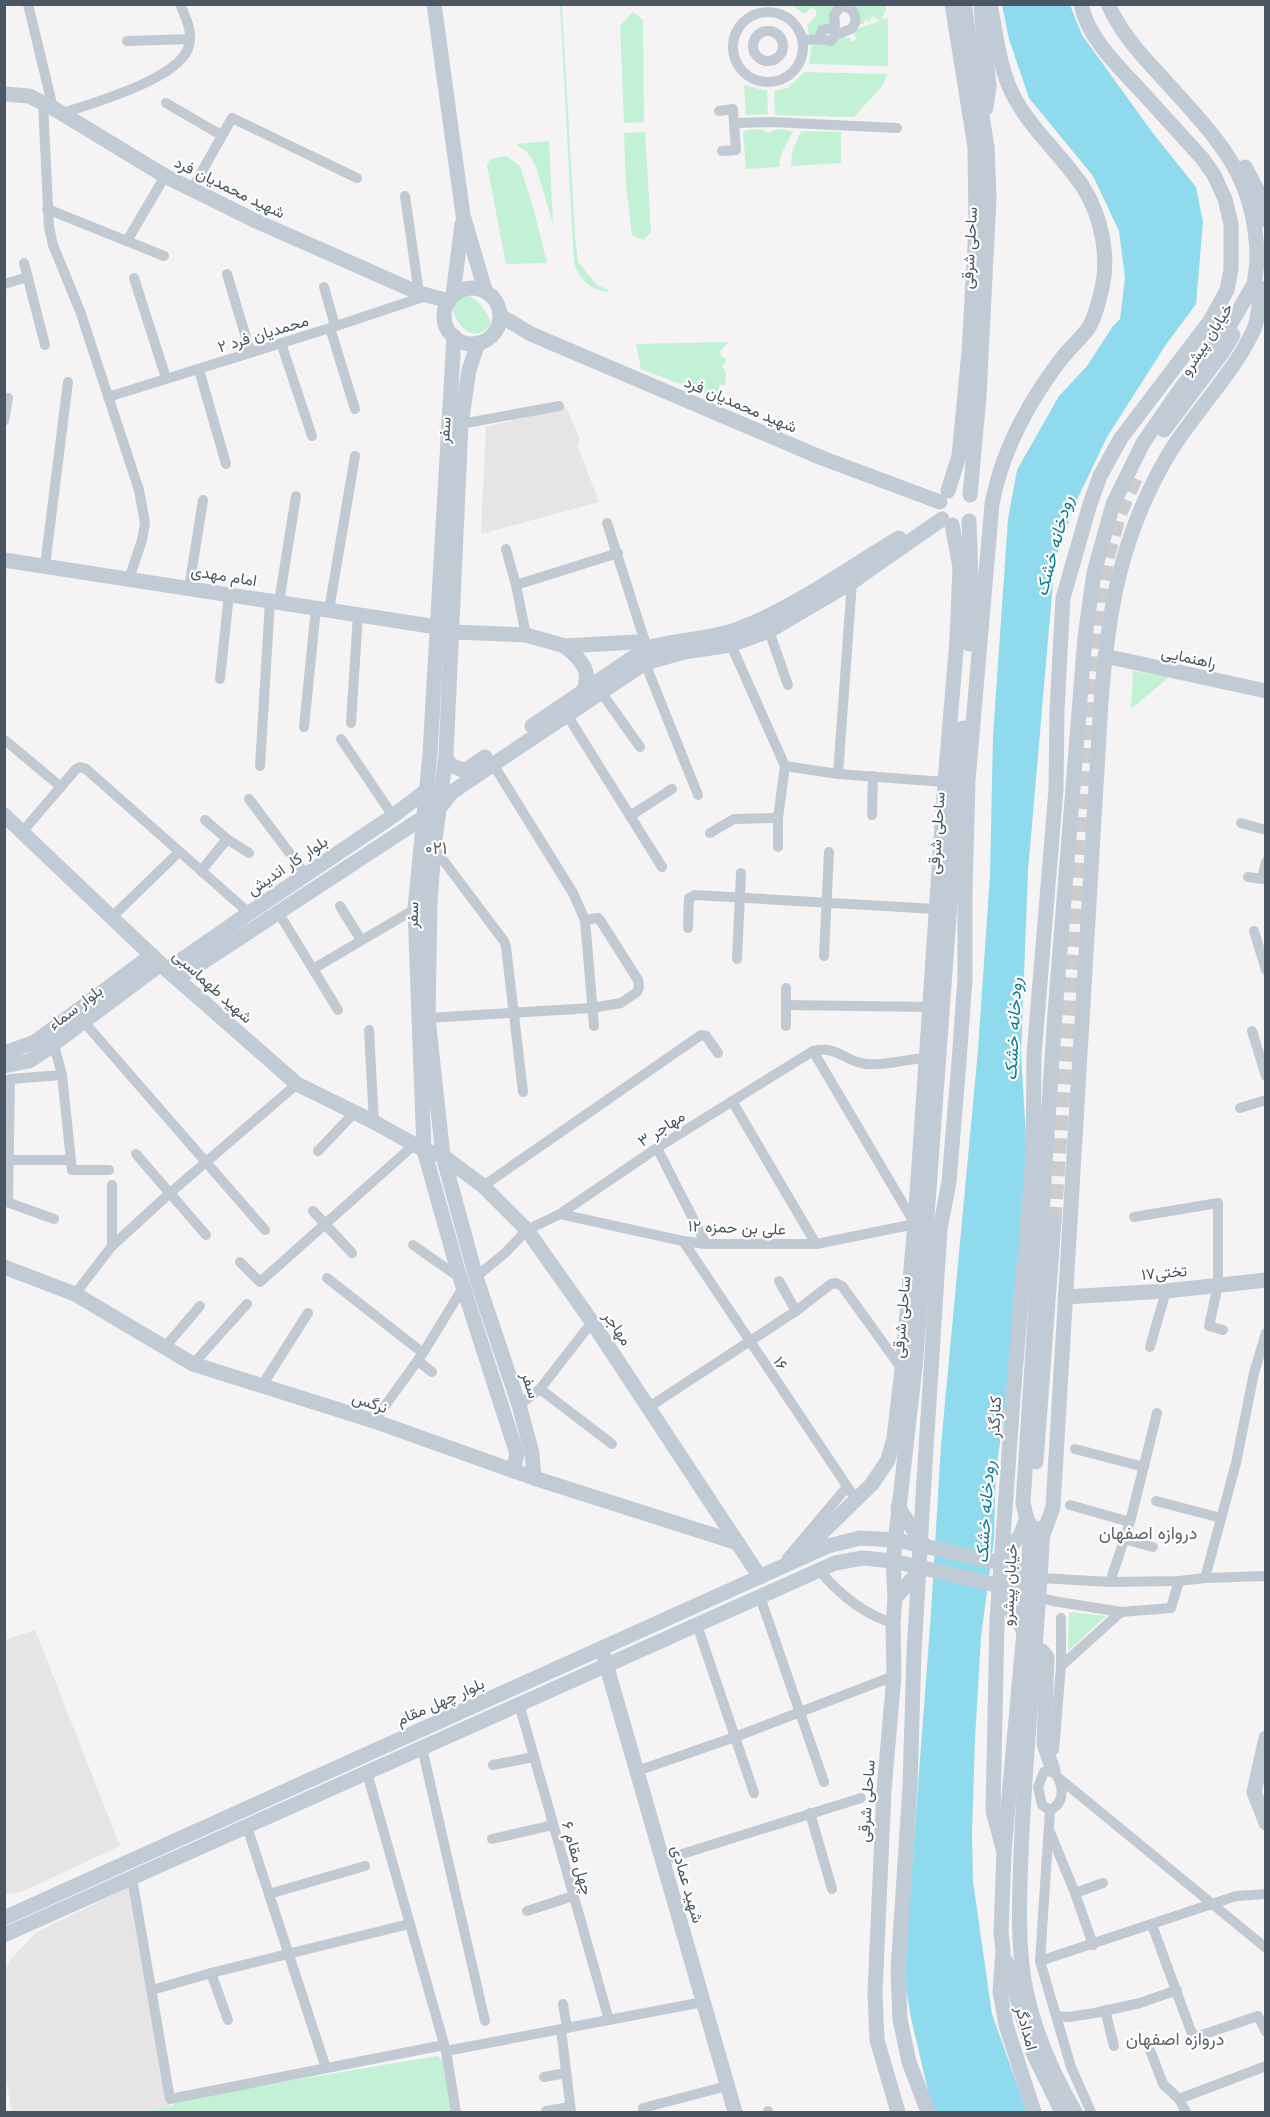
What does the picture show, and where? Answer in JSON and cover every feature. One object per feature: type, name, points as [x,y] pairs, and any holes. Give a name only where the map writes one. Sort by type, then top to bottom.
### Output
[{"type":"main road","points":[[434,4],[463,215],[485,290],[496,301],[501,316],[495,333],[478,343],[465,343],[454,336],[445,323],[444,315],[451,298],[463,215]]},
{"type":"main road","name":"ساحلی شرقی","points":[[785,1565],[873,1484],[888,1460],[894,1438],[902,1370],[915,1224],[957,639],[960,567],[944,510],[959,456],[969,352],[976,226],[975,147],[952,4]]},
{"type":"main road","name":"ساحلی شرقی","points":[[964,4],[988,157],[988,240],[980,396],[970,495]]},
{"type":"main road","points":[[981,4],[989,86],[984,120]]},
{"type":"main road","points":[[928,2112],[909,2062],[900,2019],[898,1970],[910,1786],[914,1641],[940,1229],[949,1182],[965,978],[968,782],[992,504],[997,479],[1021,422],[1062,358],[1088,328],[1101,292],[1106,261],[1103,237],[1084,189],[1042,140],[1011,91],[990,4]]},
{"type":"main road","points":[[1034,1055],[1056,789],[1057,711],[1063,598],[1100,476],[1121,438],[1210,321],[1227,290],[1231,270],[1231,224],[1225,199],[1214,175],[1202,158],[1110,56],[1094,35],[1083,14],[1081,4]]},
{"type":"main road","name":"خیابان پیشرو","points":[[1108,4],[1116,23],[1139,52],[1228,154],[1251,205],[1257,260],[1257,287]]},
{"type":"main road","points":[[1113,4],[1119,18],[1139,44],[1195,104],[1244,164],[1258,193],[1266,220]]},
{"type":"main road","name":"شهید محمدیان فرد","points":[[4,94],[29,96],[53,108],[165,176],[256,221],[422,294],[451,298]]},
{"type":"main road","name":"خیابان پیشرو","points":[[1144,483],[1152,447],[1227,345],[1243,319],[1252,295],[1266,269]]},
{"type":"main road","points":[[1123,483],[1131,493],[1144,483],[1167,456],[1236,358],[1254,327],[1257,287]]},
{"type":"main road","points":[[1033,1529],[1023,1503],[1071,814],[1088,608],[1102,542],[1115,499],[1143,443],[1257,287]]},
{"type":"main road","points":[[451,298],[465,288],[485,290]]},
{"type":"main road","points":[[501,316],[531,334]]},
{"type":"main road","points":[[495,333],[531,334]]},
{"type":"main road","name":"شهید محمدیان فرد","points":[[531,334],[944,510]]},
{"type":"main road","name":"سفر","points":[[454,336],[427,790],[415,909],[419,1147],[458,1271],[470,1281],[519,1405],[524,1454],[513,1471]]},
{"type":"main road","name":"سفر","points":[[478,343],[469,369],[461,424],[446,758],[434,848],[430,902],[428,1018],[442,1156],[470,1281],[524,1454],[534,1478]]},
{"type":"main road","points":[[1062,1218],[1072,1191],[1105,656],[1119,573],[1129,536],[1140,511],[1144,483]]},
{"type":"main road","points":[[446,758],[456,769],[470,768],[583,692],[646,656],[731,645],[769,631],[852,582],[944,510],[960,489],[970,495],[975,505],[975,511],[969,521],[958,525],[944,510]]},
{"type":"main road","points":[[1115,499],[1129,499],[1140,511]]},
{"type":"main road","points":[[440,806],[452,792],[601,692],[665,642],[708,637],[735,630],[768,617],[944,510]]},
{"type":"main road","name":"ساحلی شرقی","points":[[898,2112],[877,2040],[875,1993],[884,1790],[894,1676],[892,1623],[895,1598],[892,1561],[915,1367],[940,1050],[946,936],[972,611],[969,521]]},
{"type":"main road","name":"امام مهدی","points":[[4,560],[437,627]]},
{"type":"main road","points":[[453,632],[526,636],[565,646],[635,642],[646,656]]},
{"type":"main road","points":[[565,646],[584,667],[587,682],[583,692]]},
{"type":"main road","name":"راهنمایی","points":[[1105,656],[1266,692]]},
{"type":"main road","name":"بلوار کار اندیش","points":[[164,967],[306,875],[427,790]]},
{"type":"main road","points":[[1034,1055],[1044,1020],[1055,882],[1061,838],[1071,814]]},
{"type":"main road","name":"شهید طهماسبی","points":[[4,815],[164,967],[297,1084],[419,1147],[442,1156]]},
{"type":"main road","name":"بلوار کار اندیش","points":[[164,967],[278,912],[424,816]]},
{"type":"main road","points":[[940,1229],[936,1194],[954,1010],[952,969],[946,936]]},
{"type":"main road","name":"بلوار سماء","points":[[4,1066],[29,1061],[164,967]]},
{"type":"main road","name":"بلوار سماء","points":[[4,1053],[35,1042],[164,967]]},
{"type":"main road","name":"کنارگذر","points":[[1004,1852],[993,1811],[997,1620],[1033,1159],[1034,1055]]},
{"type":"main road","name":"مهاجر","points":[[442,1156],[483,1186],[527,1230],[592,1322],[760,1577]]},
{"type":"main road","points":[[1044,1191],[1058,1195],[1072,1191]]},
{"type":"main road","points":[[996,1562],[1020,1536],[1033,1529],[1053,1507],[1065,1297],[1062,1218],[1065,1205],[1053,1202],[1043,1207]]},
{"type":"main road","name":"خیابان پیشرو","points":[[1003,1950],[1001,1932],[1004,1852],[1024,1631],[1034,1575],[1033,1529],[1049,1303],[1062,1218]]},
{"type":"main road","name":"نرگس","points":[[4,1267],[75,1294],[193,1364],[374,1421],[534,1478],[738,1542]]},
{"type":"main road","name":"تختی۱۷","points":[[1065,1297],[1166,1291],[1266,1280]]},
{"type":"main road","points":[[898,1507],[925,1547]]},
{"type":"main road","name":"بلوار چهل مقام","points":[[4,1918],[828,1546],[861,1538],[896,1540],[996,1562],[1034,1575]]},
{"type":"main road","points":[[4,1935],[835,1563],[863,1557],[892,1561],[1032,1594]]},
{"type":"main road","points":[[895,1598],[922,1568]]},
{"type":"main road","points":[[995,1584],[1024,1631]]},
{"type":"main road","name":"خیابان پیشرو","points":[[1032,1594],[1035,1649],[1025,1753],[1020,1871],[1021,1945],[1026,1989],[1045,2053],[1053,2074],[1075,2112]]},
{"type":"main road","name":"شهید عمادی","points":[[601,1648],[735,2112]]},
{"type":"main road","points":[[1035,1649],[1042,1651],[1047,1657],[1044,1744],[1056,1775]]},
{"type":"main road","points":[[450,1716],[458,1732]]},
{"type":"main road","points":[[1266,1738],[1258,1764],[1254,1792],[1266,1823]]},
{"type":"main road","points":[[1003,1950],[1034,2055],[1062,2112]]},
{"type":"main road","name":"امدادگر","points":[[1003,1950],[1000,1992],[1006,2025],[1034,2112]]},
{"type":"street","points":[[28,4],[53,108],[47,209],[53,246],[80,311],[139,490],[145,523],[129,579]]},
{"type":"street","points":[[53,108],[141,86],[178,62],[189,47],[190,39],[190,28],[180,4]]},
{"type":"street","points":[[771,12],[782,15],[794,23],[803,40],[803,52],[796,67],[789,76],[772,82],[753,79],[742,71],[734,53],[736,33],[746,19],[757,14],[771,12]]},
{"type":"street","points":[[127,41],[190,39]]},
{"type":"street","points":[[803,40],[819,39]]},
{"type":"street","points":[[166,103],[221,135]]},
{"type":"street","points":[[719,111],[733,110],[734,123],[736,150],[722,151]]},
{"type":"street","points":[[192,189],[231,118],[357,178]]},
{"type":"street","points":[[734,123],[771,122],[897,128]]},
{"type":"street","points":[[127,241],[165,176]]},
{"type":"street","points":[[405,196],[422,294]]},
{"type":"street","points":[[47,209],[164,256]]},
{"type":"street","points":[[24,263],[45,345]]},
{"type":"street","points":[[227,274],[250,351]]},
{"type":"street","points":[[4,284],[28,277]]},
{"type":"street","points":[[134,278],[166,378]]},
{"type":"street","points":[[324,286],[332,327],[355,409]]},
{"type":"street","name":"۲ محمدیان فرد","points":[[108,397],[332,327],[422,294]]},
{"type":"street","points":[[281,343],[312,436]]},
{"type":"street","points":[[199,370],[226,464]]},
{"type":"street","points":[[45,566],[68,382]]},
{"type":"street","points":[[4,421],[8,398]]},
{"type":"street","points":[[461,424],[559,406]]},
{"type":"street","points":[[304,727],[322,609],[355,456]]},
{"type":"street","points":[[260,766],[274,601],[296,496]]},
{"type":"street","points":[[189,588],[202,500]]},
{"type":"street","points":[[607,523],[618,553],[646,656],[698,795]]},
{"type":"street","points":[[506,549],[526,636]]},
{"type":"street","points":[[516,585],[618,553]]},
{"type":"street","points":[[838,774],[852,582]]},
{"type":"street","points":[[220,679],[229,594]]},
{"type":"street","points":[[351,723],[358,614]]},
{"type":"street","points":[[769,631],[788,685]]},
{"type":"street","points":[[731,645],[785,766],[778,818],[778,847]]},
{"type":"street","points":[[601,692],[640,747]]},
{"type":"street","points":[[567,715],[662,867]]},
{"type":"street","points":[[341,739],[393,816]]},
{"type":"street","points":[[6,741],[61,787]]},
{"type":"street","points":[[493,764],[573,893],[585,920],[594,1026]]},
{"type":"street","points":[[785,766],[838,774],[945,782]]},
{"type":"street","points":[[23,831],[76,769],[80,767],[86,769],[249,913]]},
{"type":"street","points":[[872,815],[873,776]]},
{"type":"street","points":[[630,816],[672,789]]},
{"type":"street","points":[[249,799],[306,875]]},
{"type":"street","points":[[710,833],[734,819],[778,818]]},
{"type":"street","points":[[205,820],[227,839],[249,853]]},
{"type":"street","points":[[1241,823],[1266,830]]},
{"type":"street","points":[[201,871],[227,839]]},
{"type":"street","points":[[434,848],[504,941],[523,1092]]},
{"type":"street","points":[[111,918],[179,852]]},
{"type":"street","points":[[824,956],[828,852]]},
{"type":"street","points":[[1248,877],[1262,879],[1266,862]]},
{"type":"street","points":[[737,959],[741,873]]},
{"type":"street","points":[[688,928],[689,898],[692,896],[936,909]]},
{"type":"street","points":[[340,906],[361,940]]},
{"type":"street","points":[[313,969],[415,909]]},
{"type":"street","points":[[278,912],[338,1010]]},
{"type":"street","points":[[428,1018],[592,1008],[621,1003],[637,992],[638,980],[600,920],[598,918],[585,920]]},
{"type":"street","points":[[1254,931],[1266,970]]},
{"type":"street","points":[[786,988],[786,1026]]},
{"type":"street","points":[[786,1005],[930,1007]]},
{"type":"street","points":[[84,1022],[265,1230]]},
{"type":"street","points":[[369,1030],[374,1122]]},
{"type":"street","points":[[1251,1031],[1266,1076]]},
{"type":"street","points":[[483,1186],[704,1034],[718,1053]]},
{"type":"street","points":[[54,1045],[62,1075],[72,1170],[109,1170]]},
{"type":"street","points":[[915,1224],[813,1051],[830,1049],[862,1064],[879,1065],[926,1058]]},
{"type":"street","name":"۳ مهاجر","points":[[527,1230],[560,1214],[657,1148],[813,1051]]},
{"type":"street","points":[[54,1219],[6,1202],[10,1079],[62,1075]]},
{"type":"street","points":[[75,1294],[112,1246],[297,1084]]},
{"type":"street","points":[[1240,1108],[1266,1100]]},
{"type":"street","points":[[732,1101],[816,1244]]},
{"type":"street","points":[[318,1151],[355,1112]]},
{"type":"street","points":[[240,1262],[260,1282],[325,1224],[419,1147]]},
{"type":"street","points":[[657,1148],[706,1244]]},
{"type":"street","points":[[136,1154],[206,1235]]},
{"type":"street","points":[[9,1160],[71,1160]]},
{"type":"street","points":[[112,1185],[112,1246]]},
{"type":"street","points":[[1134,1217],[1218,1203],[1218,1285],[1209,1326],[1223,1330]]},
{"type":"street","points":[[313,1211],[352,1253]]},
{"type":"street","name":"۱۲ علی بن حمزه","points":[[560,1214],[706,1244],[816,1244],[915,1224]]},
{"type":"street","points":[[374,1421],[470,1281],[505,1253],[527,1230]]},
{"type":"street","name":"۱۶","points":[[683,1241],[856,1501]]},
{"type":"street","points":[[413,1245],[453,1273],[458,1271]]},
{"type":"street","points":[[327,1278],[420,1357],[432,1372]]},
{"type":"street","points":[[779,1281],[796,1311]]},
{"type":"street","points":[[649,1407],[796,1311],[831,1284],[836,1283],[842,1286],[902,1370]]},
{"type":"street","points":[[1150,1347],[1166,1291]]},
{"type":"street","points":[[193,1364],[247,1304]]},
{"type":"street","points":[[165,1347],[200,1306]]},
{"type":"street","points":[[261,1387],[308,1313]]},
{"type":"street","points":[[519,1405],[540,1389],[592,1322]]},
{"type":"street","points":[[1205,1578],[1236,1463],[1254,1373],[1266,1333]]},
{"type":"street","points":[[540,1389],[612,1444]]},
{"type":"street","points":[[1110,1582],[1130,1522],[1157,1413]]},
{"type":"street","points":[[1075,1449],[1144,1467]]},
{"type":"street","points":[[785,1565],[847,1487]]},
{"type":"street","points":[[1156,1501],[1221,1518]]},
{"type":"street","points":[[1070,1505],[1130,1522]]},
{"type":"street","points":[[1124,1539],[1153,1547]]},
{"type":"street","points":[[819,1570],[835,1590],[874,1618],[892,1623]]},
{"type":"street","points":[[1034,1575],[1110,1582],[1266,1576]]},
{"type":"street","points":[[1032,1594],[1053,1601],[1121,1612],[1171,1608],[1179,1581]]},
{"type":"street","points":[[760,1597],[824,1782]]},
{"type":"street","points":[[1061,1666],[1121,1612]]},
{"type":"street","points":[[1054,1750],[1061,1666],[1061,1618]]},
{"type":"street","points":[[697,1625],[754,1793]]},
{"type":"street","points":[[637,1771],[735,1737],[894,1676]]},
{"type":"street","name":"چهل مقام ۶","points":[[519,1704],[609,2020]]},
{"type":"street","points":[[422,1748],[485,2021]]},
{"type":"street","points":[[493,1765],[534,1757]]},
{"type":"street","points":[[1050,1810],[1042,1805],[1038,1787],[1044,1772],[1056,1775],[1266,1948]]},
{"type":"street","points":[[367,1773],[445,2048],[456,2112]]},
{"type":"street","points":[[1050,1810],[1056,1807],[1062,1798],[1056,1775]]},
{"type":"street","points":[[663,1860],[861,1798]]},
{"type":"street","points":[[1050,1810],[1040,1961],[1071,2067],[1090,2112]]},
{"type":"street","points":[[810,1813],[832,1889]]},
{"type":"street","points":[[492,1839],[553,1825]]},
{"type":"street","points":[[247,1827],[326,2068]]},
{"type":"street","points":[[1049,1829],[1075,1893],[1092,1945]]},
{"type":"street","points":[[269,1894],[365,1866]]},
{"type":"street","points":[[132,1878],[170,2099],[326,2068],[703,2002]]},
{"type":"street","points":[[1075,1893],[1103,1883]]},
{"type":"street","points":[[1040,1961],[1236,1896],[1266,1894]]},
{"type":"street","points":[[527,1911],[573,1896]]},
{"type":"street","points":[[152,1990],[211,1973],[410,1924]]},
{"type":"street","points":[[1152,1925],[1192,2034],[1199,2036],[1258,2016],[1266,2032]]},
{"type":"street","points":[[211,1973],[228,2020]]},
{"type":"street","points":[[1057,2016],[1069,2017],[1140,2003],[1177,1990]]},
{"type":"street","points":[[546,2111],[571,2110],[566,2073],[562,2004]]},
{"type":"street","points":[[1105,2010],[1114,2046]]},
{"type":"street","points":[[1149,2047],[1163,2084],[1179,2099],[1186,2112]]},
{"type":"street","points":[[1179,2099],[1266,2066]]},
{"type":"street","points":[[544,2077],[566,2073]]},
{"type":"street","points":[[644,2112],[643,2108],[727,2086]]},
{"type":"shaded area","points":[[566,407],[580,440],[577,445],[599,502],[481,534],[486,427]]},
{"type":"shaded area","points":[[35,1630],[120,1846],[19,1893],[5,1894],[5,1640]]},
{"type":"shaded area","points":[[129,1887],[170,2107],[142,2112],[12,2112],[5,2075],[4,1972],[11,1959],[37,1932]]},
{"type":"green space","points":[[560,5],[562,5],[578,262],[597,285],[609,290],[608,292],[586,283],[574,263]]},
{"type":"green space","points":[[792,5],[840,5],[833,21],[826,29],[810,36],[807,25],[816,16],[816,10],[812,7],[804,14]]},
{"type":"green space","points":[[857,5],[886,5],[881,20],[888,18],[888,66],[809,64],[812,44],[845,35],[846,38],[850,38],[851,42],[856,40],[854,30],[880,21],[872,16],[869,22],[866,19],[863,24],[858,23],[854,7]]},
{"type":"green space","points":[[633,12],[643,20],[644,122],[624,123],[620,26]]},
{"type":"green space","points":[[804,72],[887,74],[883,85],[854,117],[775,115],[774,91],[788,88]]},
{"type":"green space","points":[[744,85],[767,91],[768,114],[746,115]]},
{"type":"green space","points":[[761,129],[769,133],[777,129],[793,131],[781,155],[779,167],[746,169],[743,133],[746,130]]},
{"type":"green space","points":[[801,131],[841,132],[841,163],[791,166],[792,152]]},
{"type":"green space","points":[[645,132],[651,232],[643,240],[632,235],[626,185],[624,133]]},
{"type":"green space","points":[[549,141],[553,224],[535,164],[527,152],[516,144]]},
{"type":"green space","points":[[506,156],[520,166],[547,263],[506,264],[487,165],[490,159]]},
{"type":"green space","points":[[466,294],[479,303],[490,320],[491,325],[484,331],[472,333],[458,322],[452,308],[459,298]]},
{"type":"green space","points":[[728,342],[720,352],[721,356],[727,360],[722,366],[726,372],[725,385],[720,385],[717,396],[641,369],[636,344]]},
{"type":"green space","points":[[1133,671],[1169,677],[1131,709]]},
{"type":"green space","points":[[1069,1612],[1106,1616],[1068,1651]]},
{"type":"green space","points":[[437,2056],[444,2061],[452,2112],[142,2112],[170,2107],[182,2099]]},
{"type":"water","name":"رودخانه خشک","points":[[1002,5],[1070,5],[1082,35],[1152,132],[1196,187],[1203,222],[1196,304],[1165,346],[1107,437],[1076,502],[1055,559],[1028,871],[1021,1053],[1027,1155],[1011,1366],[996,1470],[994,1539],[981,1637],[972,1835],[973,1881],[992,2014],[1027,2112],[933,2112],[905,1983],[906,1946],[941,1445],[978,1050],[990,875],[993,736],[1008,519],[1017,470],[1059,396],[1087,366],[1120,319],[1125,278],[1119,231],[1093,176],[1029,98],[1009,39]]},
{"type":"tunnel","points":[[1054,1222],[1084,784],[1101,593],[1107,558],[1119,515],[1138,472]]},
{"type":"district","name":"۰۲۱","points":[[436,848]]},
{"type":"district","name":"دروازه اصفهان","points":[[1148,1533]]},
{"type":"district","name":"دروازه اصفهان","points":[[1175,2039]]}]
